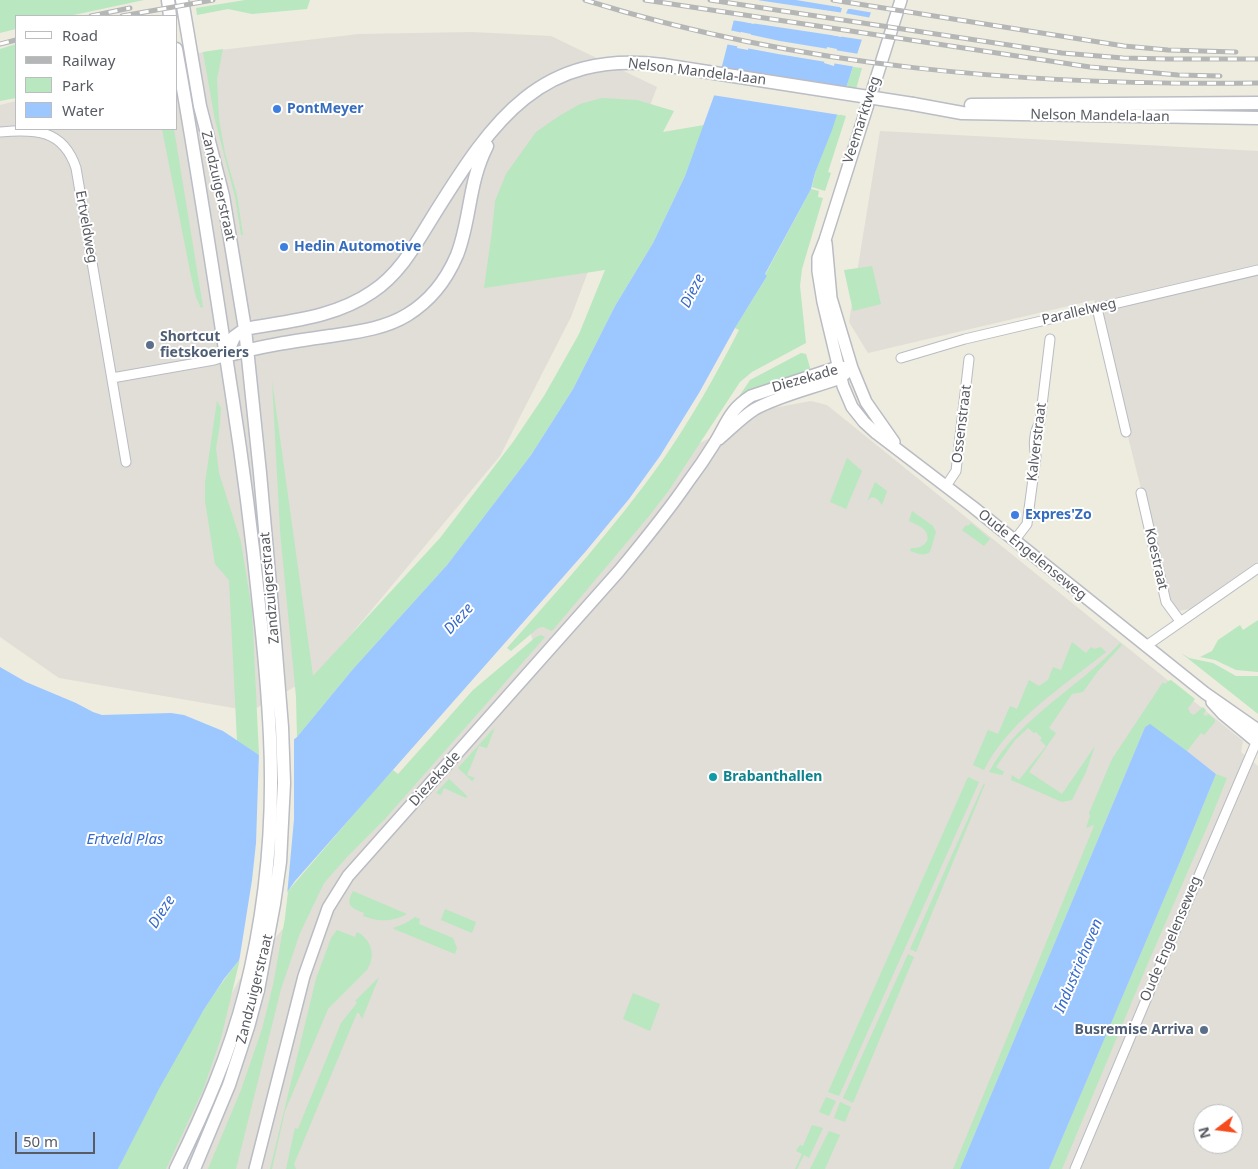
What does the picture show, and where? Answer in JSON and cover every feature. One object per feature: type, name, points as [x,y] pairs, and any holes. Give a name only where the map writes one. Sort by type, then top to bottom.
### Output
[{"type":"main road","points":[[168,0],[170,15]]},
{"type":"main road","name":"Zandzuigerstraat","points":[[182,0],[200,106],[223,196],[248,350],[282,727],[280,862],[272,919],[258,990],[230,1085],[194,1169]]},
{"type":"main road","name":"Zandzuigerstraat","points":[[176,1169],[217,1082],[245,991],[266,871],[269,831],[270,736],[251,525],[226,356],[178,61]]},
{"type":"main road","name":"Nelson Mandela-laan","points":[[245,329],[332,312],[357,302],[384,282],[406,258],[464,167],[514,107],[533,92],[575,70],[613,63],[639,62],[962,113],[1258,118]]},
{"type":"main road","name":"Nelson Mandela-laan","points":[[913,104],[1258,103]]},
{"type":"main road","name":"Nelson Mandela-laan","points":[[226,356],[248,350],[371,328],[406,316],[423,304],[442,283],[457,254],[476,172],[481,157],[499,124]]},
{"type":"main road","points":[[226,356],[234,337],[245,329]]},
{"type":"street","name":"Veemarktweg","points":[[839,372],[823,302],[818,271],[818,255],[825,240],[901,0]]},
{"type":"street","name":"Ertveldweg","points":[[0,132],[25,130],[49,134],[64,144],[72,155],[76,168],[126,462]]},
{"type":"street","name":"Veemarktweg","points":[[825,240],[831,298],[852,368]]},
{"type":"street","name":"Parallelweg","points":[[901,358],[956,342],[1258,270]]},
{"type":"street","points":[[1097,308],[1126,432]]},
{"type":"street","name":"Kalverstraat","points":[[1014,541],[1026,524],[1036,456],[1034,448],[1036,428],[1040,422],[1050,339]]},
{"type":"street","points":[[112,378],[214,360],[226,356]]},
{"type":"street","name":"Ossenstraat","points":[[946,486],[956,471],[970,359]]},
{"type":"street","name":"Diezekade","points":[[256,1169],[304,976],[328,908],[356,866],[619,571],[659,522],[715,442],[734,409],[751,396],[852,368]]},
{"type":"street","name":"Oude Engelenseweg","points":[[852,368],[866,402],[901,451]]},
{"type":"street","name":"Oude Engelenseweg","points":[[839,372],[846,395],[860,418],[876,434],[946,486],[1205,693],[1237,714],[1258,738],[1075,1169]]},
{"type":"street","name":"Koestraat","points":[[1141,494],[1166,602],[1180,621]]},
{"type":"street","points":[[1146,646],[1258,568]]},
{"type":"shaded area","points":[[472,32],[551,36],[657,87],[571,317],[500,456],[318,674],[251,711],[59,678],[0,637],[0,105],[15,101],[15,130],[178,130],[178,60],[203,52],[359,34]]},
{"type":"shaded area","points":[[880,131],[1258,151],[1258,561],[1190,609],[1178,611],[1167,593],[1094,300],[868,353],[849,322]]},
{"type":"shaded area","points":[[811,401],[827,405],[1243,741],[1241,752],[1258,766],[1258,1169],[1048,1169],[1216,774],[1150,725],[1145,727],[960,1169],[142,1169],[161,1126],[239,980],[431,756],[533,642],[530,631],[687,449],[773,408]]},
{"type":"green space","points":[[0,0],[144,0],[74,15],[15,15],[15,29],[0,33]]},
{"type":"green space","points":[[245,0],[310,0],[307,9],[252,14],[228,9],[197,15],[196,8]]},
{"type":"green space","points":[[15,44],[15,98],[0,101],[0,49]]},
{"type":"green space","points":[[223,49],[217,79],[219,119],[225,153],[237,195],[243,235],[241,235],[235,197],[215,120],[203,52]]},
{"type":"green space","points":[[853,67],[862,68],[856,89],[846,87]]},
{"type":"green space","points":[[602,98],[637,100],[674,111],[663,132],[704,125],[685,176],[653,243],[615,306],[573,389],[531,455],[447,565],[353,669],[297,737],[296,697],[280,531],[272,380],[313,676],[440,538],[513,442],[544,396],[579,334],[605,270],[484,288],[495,201],[506,174],[536,132],[580,104]]},
{"type":"green space","points":[[837,114],[846,116],[828,172],[831,173],[825,191],[812,187],[815,173]]},
{"type":"green space","points":[[162,130],[174,130],[203,307],[201,308],[191,276]]},
{"type":"green space","points":[[811,189],[819,191],[818,197],[823,198],[802,269],[800,286],[806,343],[752,372],[740,382],[669,490],[552,631],[543,627],[538,628],[511,651],[507,648],[607,533],[673,445],[721,364],[739,330],[735,328],[767,276],[765,275]]},
{"type":"green space","points":[[872,266],[881,304],[853,311],[844,270]]},
{"type":"green space","points":[[801,353],[806,354],[811,371],[736,401],[750,380]]},
{"type":"green space","points":[[217,401],[221,408],[216,448],[219,473],[241,542],[252,611],[259,755],[237,741],[229,580],[215,564],[205,501],[205,483]]},
{"type":"green space","points":[[847,458],[862,471],[846,509],[830,502]]},
{"type":"green space","points":[[875,482],[887,491],[882,505],[874,497],[867,501]]},
{"type":"green space","points":[[912,511],[933,526],[936,532],[930,552],[925,554],[910,551],[911,548],[924,544],[927,539],[925,530],[909,521]]},
{"type":"green space","points":[[971,523],[990,539],[984,546],[962,530]]},
{"type":"green space","points":[[1258,620],[1258,672],[1236,670],[1215,660],[1200,657],[1212,651],[1218,640],[1240,625],[1243,630]]},
{"type":"green space","points":[[541,635],[545,637],[384,820],[324,883],[300,933],[281,989],[236,1169],[208,1169],[241,1090],[262,1029],[273,985],[288,891],[393,770],[398,774],[473,690],[536,637]]},
{"type":"green space","points":[[1072,642],[1086,653],[1091,647],[1094,649],[1101,647],[1106,652],[1022,720],[994,752],[984,770],[973,765],[988,730],[998,734],[1010,706],[1017,709],[1029,680],[1039,686],[1048,680],[1053,667],[1061,670]]},
{"type":"green space","points":[[1120,643],[1122,645],[1098,671],[1083,692],[1072,694],[1049,728],[1056,733],[1029,772],[1062,794],[1095,746],[1086,772],[1072,800],[1062,802],[1011,780],[1012,775],[1019,780],[1046,746],[1036,732],[1034,733],[1028,728],[1015,740],[996,767],[1004,772],[1002,775],[989,772],[1016,735]]},
{"type":"green space","points":[[1181,653],[1189,658],[1213,663],[1236,676],[1258,676],[1258,714]]},
{"type":"green space","points":[[1171,680],[1195,699],[1188,708],[1190,713],[1194,715],[1203,707],[1206,710],[1203,714],[1206,716],[1208,714],[1215,722],[1204,735],[1201,733],[1187,751],[1150,725],[1145,727],[960,1169],[953,1169],[1094,826],[1086,828],[1090,816],[1089,813],[1112,759],[1163,682],[1165,684]]},
{"type":"green space","points":[[495,727],[487,748],[479,746],[467,775],[475,778],[472,781],[458,768]]},
{"type":"green space","points":[[1216,774],[1227,778],[1211,818],[1062,1169],[1049,1169],[1181,859]]},
{"type":"green space","points":[[968,777],[979,782],[839,1096],[828,1092]]},
{"type":"green space","points":[[449,779],[467,796],[466,798],[444,788],[441,795],[436,793]]},
{"type":"green space","points":[[985,784],[916,952],[910,949]]},
{"type":"green space","points":[[353,891],[407,914],[396,919],[385,920],[363,916],[364,913],[353,908],[350,903]]},
{"type":"green space","points":[[445,909],[476,922],[472,933],[441,920]]},
{"type":"green space","points":[[415,917],[420,919],[419,924],[453,938],[457,948],[455,954],[393,928]]},
{"type":"green space","points":[[337,930],[355,937],[357,932],[366,939],[372,954],[370,965],[328,1009],[285,1111],[272,1169],[270,1169],[316,979],[331,938]]},
{"type":"green space","points":[[908,954],[914,957],[853,1103],[843,1098]]},
{"type":"green space","points":[[240,959],[221,1038],[203,1090],[166,1169],[118,1169],[189,1034]]},
{"type":"green space","points":[[379,977],[362,1019],[359,1013],[357,1013],[294,1164],[296,1169],[286,1169],[295,1128],[298,1129],[341,1023],[357,1003],[355,1001]]},
{"type":"green space","points":[[633,993],[660,1004],[650,1031],[623,1019]]},
{"type":"green space","points":[[826,1097],[836,1101],[829,1116],[819,1112]]},
{"type":"green space","points":[[840,1102],[851,1107],[845,1122],[834,1118]]},
{"type":"green space","points":[[812,1125],[823,1128],[809,1158],[804,1155],[797,1169],[795,1169],[802,1154],[796,1151],[800,1145],[803,1146]]},
{"type":"green space","points":[[829,1131],[840,1135],[825,1169],[810,1169]]},
{"type":"water","points":[[739,0],[751,2],[745,22],[754,24],[760,4],[758,3],[759,0],[843,0],[840,15],[838,15],[832,35],[841,37],[847,17],[845,16],[848,9],[850,9],[852,0],[875,0],[811,189],[765,274],[767,276],[735,328],[699,393],[660,456],[629,499],[586,551],[295,881],[203,1011],[160,1087],[118,1169],[0,1169],[0,667],[26,682],[102,715],[171,713],[184,715],[223,731],[259,755],[273,756],[297,737],[353,669],[447,565],[531,455],[573,389],[615,306],[653,243],[685,176],[715,93]],"holes":[[[741,32],[751,34],[748,50],[737,48]],[[827,47],[837,49],[834,66],[824,63]]]},
{"type":"water","name":"Industriehaven","points":[[1150,724],[1216,774],[1049,1169],[960,1169],[1145,727]]},
{"type":"pier","points":[[736,0],[756,0],[748,20],[752,21],[757,0],[844,13],[872,18],[864,40],[731,20]],"holes":[[[844,13],[840,34],[835,34],[840,18]]]},
{"type":"pier","points":[[796,0],[845,0],[843,6],[845,8]]},
{"type":"pier","points":[[850,0],[877,0],[874,13],[845,8]]},
{"type":"pier","points":[[729,30],[780,41],[859,54],[856,67],[725,44]]},
{"type":"pier","points":[[719,67],[849,87],[840,115],[712,95]]},
{"type":"pier","points":[[294,736],[294,819],[287,896],[239,962],[256,843],[259,752],[272,753]]},
{"type":"railway","points":[[128,15],[213,0]]},
{"type":"railway","points":[[585,0],[667,23],[750,42],[833,57],[918,68],[1088,81],[1258,83]]},
{"type":"railway","points":[[645,0],[1090,67],[1178,75],[1220,76]]},
{"type":"railway","points":[[710,0],[1062,53],[1123,58],[1258,59]]},
{"type":"railway","points":[[833,0],[1124,46],[1168,50],[1236,52]]},
{"type":"railway","points":[[96,15],[130,8]]},
{"type":"railway","points":[[0,44],[15,40]]},
{"type":"place","name":"PontMeyer","points":[[277,109]]},
{"type":"place","name":"Hedin Automotive","points":[[284,247]]},
{"type":"place","name":"Shortcut fietskoeriers","points":[[150,345]]},
{"type":"place","name":"Expres'Zo","points":[[1015,515]]},
{"type":"place","name":"Brabanthallen","points":[[713,777]]},
{"type":"place","name":"Busremise Arriva","points":[[1204,1030]]},
{"type":"water label","name":"Dieze","points":[[693,291]]},
{"type":"water label","name":"Dieze","points":[[459,619]]},
{"type":"water label","name":"Ertveld Plas","points":[[125,840]]},
{"type":"water label","name":"Dieze","points":[[162,912]]}]
